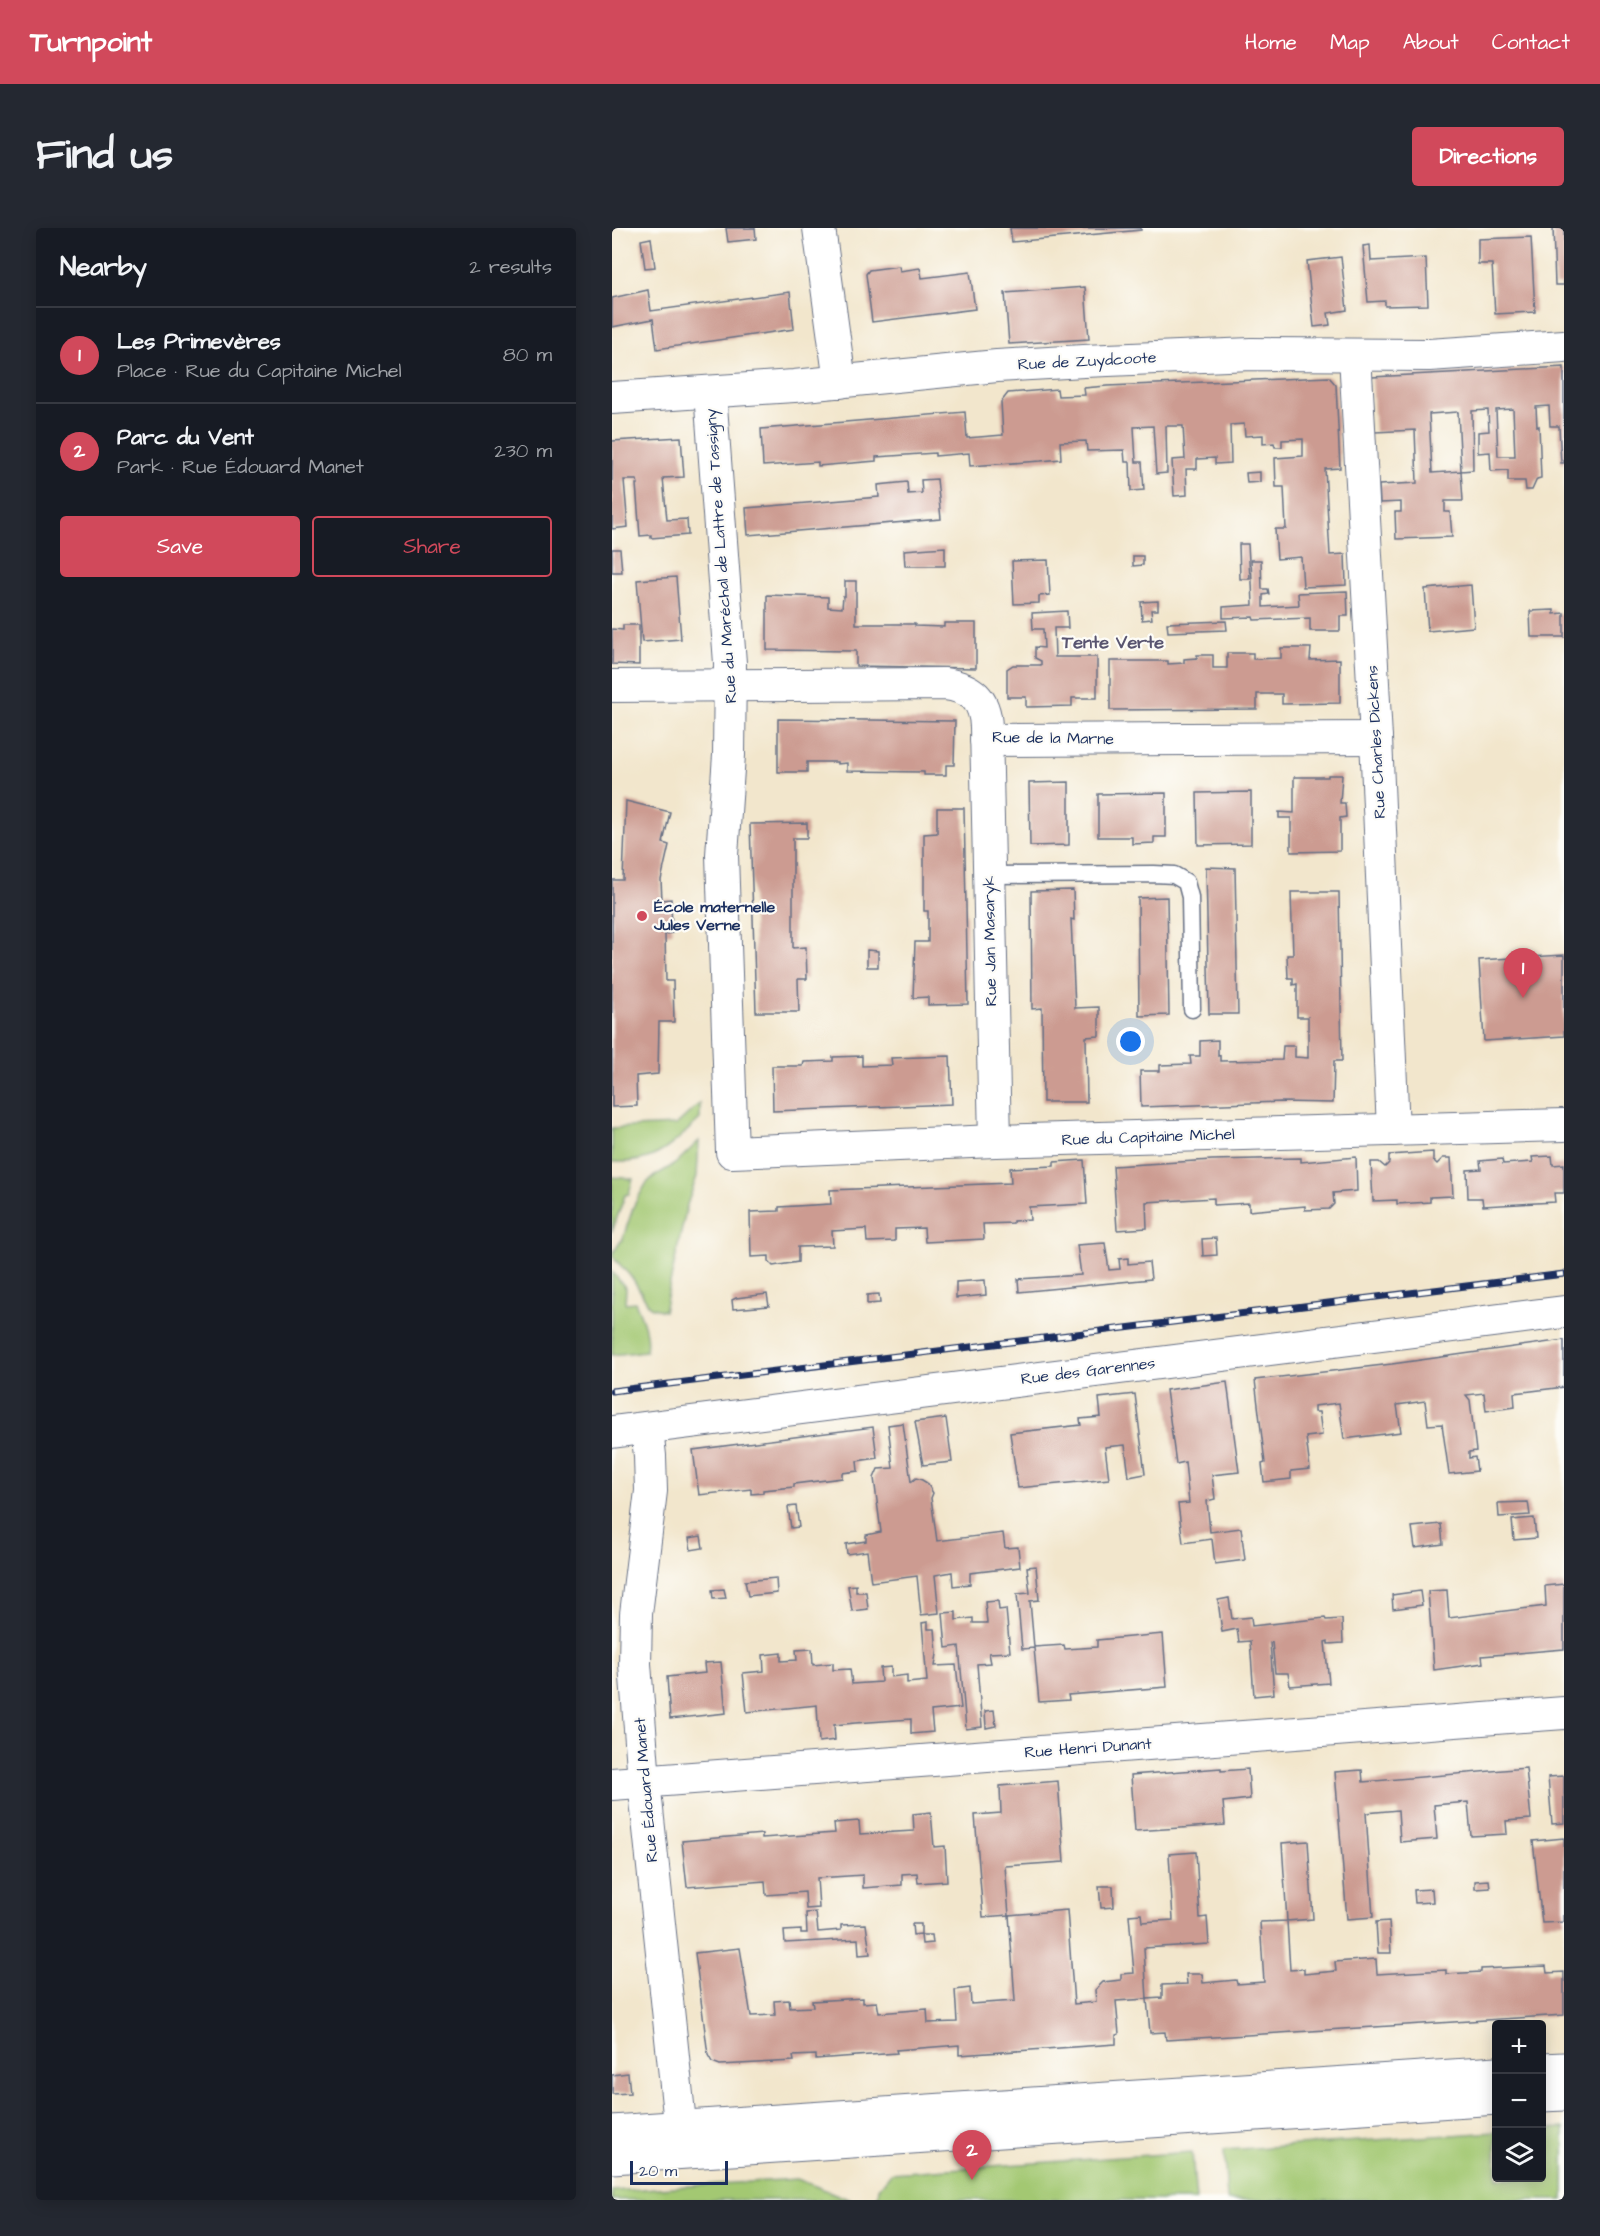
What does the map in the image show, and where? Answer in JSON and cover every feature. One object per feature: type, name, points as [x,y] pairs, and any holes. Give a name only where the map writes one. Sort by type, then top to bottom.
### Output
[{"type":"main road","points":[[1546,2070],[1564,2069]]},
{"type":"main road","points":[[612,2157],[681,2140],[1492,2073]]},
{"type":"main road","points":[[1546,2095],[1564,2094]]},
{"type":"main road","points":[[612,2132],[681,2140],[1492,2098]]},
{"type":"street","points":[[819,228],[840,382]]},
{"type":"street","name":"Rue de Zuydcoote","points":[[612,398],[840,382],[997,366],[1084,361],[1251,354],[1429,355],[1564,346]]},
{"type":"street","name":"Rue Charles Dickens","points":[[1355,355],[1376,738],[1393,1130]]},
{"type":"street","name":"Rue du Maréchal de Lattre de Tassigny","points":[[710,392],[730,685],[729,755],[722,865],[732,1152]]},
{"type":"street","name":"Rue de la Marne","points":[[612,686],[945,684],[969,692],[981,703],[986,718],[986,740],[1376,738]]},
{"type":"street","name":"Rue Jan Masaryk","points":[[986,740],[994,1141]]},
{"type":"street","name":"Rue du Capitaine Michel","points":[[732,1152],[994,1141],[1564,1125]]},
{"type":"street","name":"Rue des Garennes","points":[[612,1432],[1564,1312]]},
{"type":"street","name":"Rue Édouard Manet","points":[[647,1428],[652,1475],[636,1614],[635,1664],[644,1781],[681,2140]]},
{"type":"street","name":"Rue Henri Dunant","points":[[612,1784],[1564,1713]]},
{"type":"lane","points":[[989,875],[1154,874],[1174,876],[1186,882],[1190,897],[1192,1009]]},
{"type":"green space","points":[[700,1103],[700,1119],[661,1152],[640,1160],[612,1162],[612,1128],[676,1125]]},
{"type":"green space","points":[[699,1141],[697,1176],[687,1205],[664,1311],[650,1307],[633,1279],[613,1257],[613,1253],[623,1238],[634,1205],[646,1184],[675,1164]]},
{"type":"green space","points":[[612,1177],[633,1179],[629,1194],[625,1195],[612,1232]]},
{"type":"green space","points":[[612,1272],[626,1288],[625,1303],[635,1302],[638,1308],[646,1332],[646,1351],[612,1355]]},
{"type":"green space","points":[[1564,2128],[1564,2200],[1227,2200],[1224,2150],[1492,2132],[1492,2182],[1546,2182],[1546,2129]]},
{"type":"green space","points":[[1192,2152],[1196,2200],[881,2200],[878,2197],[879,2188],[891,2173]]},
{"type":"green space","points":[[797,2179],[851,2200],[612,2200],[612,2191]]},
{"type":"building","points":[[726,228],[755,228],[756,239],[728,242]]},
{"type":"building","points":[[1010,228],[1141,228],[1141,230],[1012,242]]},
{"type":"building","points":[[1553,228],[1564,228],[1564,285],[1555,285]]},
{"type":"building","points":[[1531,237],[1535,312],[1495,314],[1492,264],[1478,264],[1478,239]]},
{"type":"building","points":[[651,238],[655,267],[645,268],[641,240]]},
{"type":"building","points":[[1370,245],[1371,261],[1426,258],[1428,305],[1385,306],[1385,301],[1368,302],[1363,246]]},
{"type":"building","points":[[1341,257],[1347,310],[1328,313],[1330,325],[1314,327],[1307,261]]},
{"type":"building","points":[[899,266],[900,271],[920,268],[922,278],[970,272],[975,309],[872,322],[866,274],[869,270]]},
{"type":"building","points":[[1085,287],[1089,339],[1009,344],[1005,293]]},
{"type":"building","points":[[648,290],[651,311],[790,292],[794,329],[657,349],[653,319],[612,327],[612,298]]},
{"type":"building","points":[[1564,367],[1564,463],[1561,463],[1559,426],[1550,426],[1549,406],[1536,407],[1541,478],[1537,479],[1532,490],[1526,490],[1525,481],[1508,481],[1508,470],[1491,471],[1490,452],[1478,453],[1478,432],[1489,431],[1488,410],[1472,411],[1473,470],[1461,471],[1463,501],[1445,501],[1445,512],[1450,512],[1452,537],[1396,539],[1395,512],[1401,512],[1401,502],[1380,503],[1379,485],[1417,483],[1415,430],[1375,432],[1372,377]],"holes":[[[1513,409],[1515,456],[1498,456],[1496,410]],[[1458,412],[1461,471],[1432,473],[1429,414]]]},
{"type":"building","points":[[1329,377],[1336,385],[1340,468],[1325,469],[1330,555],[1345,554],[1346,585],[1303,587],[1301,557],[1277,559],[1275,529],[1286,529],[1284,487],[1276,487],[1275,458],[1303,456],[1303,439],[1282,440],[1282,447],[1275,447],[1274,443],[1263,444],[1263,435],[1245,436],[1244,424],[1230,425],[1231,463],[1215,464],[1215,458],[1197,459],[1197,469],[1186,469],[1187,495],[1174,496],[1172,460],[1185,459],[1183,426],[1166,426],[1167,473],[1156,474],[1153,426],[1134,427],[1136,462],[1142,462],[1144,490],[1131,491],[1130,462],[1125,462],[1124,450],[1087,451],[1086,441],[1060,442],[1061,459],[1041,461],[970,466],[969,453],[935,456],[935,453],[876,457],[876,461],[818,466],[818,462],[763,466],[761,429],[965,412],[967,438],[1003,435],[1001,402],[1008,393],[1057,389],[1058,396],[1085,395],[1084,388],[1107,386]]},
{"type":"building","points":[[681,437],[684,477],[663,478],[667,520],[687,519],[688,535],[651,538],[651,535],[640,536],[637,480],[624,480],[628,527],[612,529],[612,441]]},
{"type":"building","points":[[1260,472],[1260,482],[1247,483],[1246,473]]},
{"type":"building","points":[[937,479],[941,519],[748,535],[746,508],[879,497],[878,485],[907,482],[908,494],[922,493],[921,480]]},
{"type":"building","points":[[1239,544],[1248,544],[1250,579],[1240,579]]},
{"type":"building","points":[[945,547],[945,566],[905,566],[904,550]]},
{"type":"building","points":[[612,549],[620,549],[622,572],[612,572]]},
{"type":"building","points":[[1133,556],[1143,556],[1143,565],[1133,566]]},
{"type":"building","points":[[1048,560],[1050,595],[1039,596],[1039,603],[1014,604],[1012,561]]},
{"type":"building","points":[[1251,560],[1261,560],[1262,589],[1268,589],[1269,594],[1263,595],[1263,607],[1299,605],[1298,593],[1347,591],[1348,616],[1340,616],[1340,631],[1310,631],[1310,618],[1254,620],[1253,617],[1223,618],[1223,607],[1253,605]]},
{"type":"building","points":[[676,577],[681,639],[642,642],[637,580]]},
{"type":"building","points":[[845,581],[856,581],[856,624],[915,624],[915,626],[944,627],[944,623],[976,623],[976,668],[856,666],[856,651],[767,650],[767,595],[828,597],[828,607],[842,608]]},
{"type":"building","points":[[1471,585],[1474,627],[1428,631],[1425,589]]},
{"type":"building","points":[[1158,601],[1158,610],[1151,610],[1152,619],[1142,620],[1141,602]]},
{"type":"building","points":[[1554,610],[1554,614],[1564,613],[1564,637],[1531,637],[1530,611]]},
{"type":"building","points":[[1067,611],[1068,628],[1054,628],[1055,657],[1097,657],[1097,698],[1072,698],[1072,706],[1026,707],[1026,697],[1007,697],[1007,669],[1013,665],[1041,665],[1041,661],[1035,658],[1035,647],[1044,648],[1043,629],[1033,629],[1032,613]]},
{"type":"building","points":[[1226,621],[1227,630],[1168,632],[1167,623]]},
{"type":"building","points":[[623,625],[639,625],[639,665],[612,664],[612,629],[623,630]]},
{"type":"building","points":[[1281,648],[1311,648],[1310,660],[1340,659],[1340,703],[1282,704],[1282,694],[1257,694],[1257,709],[1110,710],[1110,661],[1168,661],[1168,664],[1184,663],[1184,659],[1197,658],[1197,655],[1213,655],[1213,668],[1227,668],[1227,653],[1253,653],[1253,659],[1281,658]]},
{"type":"building","points":[[778,719],[955,721],[954,765],[946,765],[946,775],[924,775],[924,772],[847,771],[847,763],[837,764],[837,762],[807,762],[807,772],[778,772]]},
{"type":"building","points":[[1328,775],[1342,775],[1340,803],[1345,803],[1346,817],[1340,818],[1340,851],[1291,852],[1291,818],[1279,818],[1279,812],[1294,813],[1294,777],[1328,777]]},
{"type":"building","points":[[1069,782],[1069,845],[1030,846],[1029,783]]},
{"type":"building","points":[[1251,792],[1251,844],[1198,845],[1197,793]]},
{"type":"building","points":[[1166,793],[1166,837],[1154,837],[1154,843],[1132,844],[1132,837],[1098,837],[1098,794]]},
{"type":"building","name":"École maternelle Jules Verne","points":[[626,801],[670,812],[663,843],[669,845],[661,880],[662,900],[671,899],[672,933],[665,934],[666,981],[673,981],[674,1022],[659,1022],[658,1074],[636,1076],[637,1106],[612,1107],[612,880],[623,880]]},
{"type":"building","points":[[937,808],[964,808],[968,1004],[928,1005],[928,997],[913,998],[915,942],[928,942],[928,911],[924,911],[924,834],[937,833]]},
{"type":"building","points":[[807,823],[807,838],[793,838],[793,948],[806,947],[807,979],[798,979],[799,1012],[756,1012],[750,824]]},
{"type":"building","points":[[1206,867],[1235,868],[1238,1014],[1209,1014]]},
{"type":"building","points":[[1073,890],[1074,920],[1071,919],[1075,1008],[1099,1007],[1099,1036],[1086,1037],[1087,1102],[1043,1102],[1042,1008],[1032,1009],[1031,891]]},
{"type":"building","points":[[1291,892],[1339,892],[1342,1061],[1334,1061],[1333,1103],[1281,1102],[1141,1107],[1140,1071],[1160,1071],[1160,1065],[1191,1064],[1190,1056],[1200,1056],[1200,1041],[1218,1040],[1220,1061],[1282,1060],[1283,1046],[1295,1046],[1295,1057],[1308,1058],[1308,1017],[1297,1017],[1297,984],[1293,985],[1293,978],[1288,978],[1287,955],[1293,955]]},
{"type":"building","points":[[1167,897],[1169,1015],[1139,1016],[1138,898]]},
{"type":"building","points":[[867,950],[878,951],[878,967],[867,967]]},
{"type":"building","points":[[1564,955],[1564,1036],[1484,1041],[1479,960]]},
{"type":"building","points":[[862,1056],[862,1066],[892,1065],[891,1058],[950,1056],[952,1104],[773,1111],[772,1066],[803,1066],[804,1062],[833,1061],[833,1057]]},
{"type":"building","points":[[1433,1152],[1433,1160],[1437,1164],[1443,1158],[1451,1158],[1453,1196],[1430,1197],[1430,1202],[1397,1204],[1397,1200],[1373,1201],[1371,1162],[1379,1162],[1385,1167],[1389,1163],[1389,1155]]},
{"type":"building","points":[[1552,1156],[1553,1165],[1564,1164],[1564,1193],[1554,1193],[1555,1202],[1483,1206],[1482,1198],[1468,1198],[1467,1170],[1481,1169],[1480,1161],[1502,1159],[1503,1164],[1533,1162],[1532,1157]]},
{"type":"building","points":[[1356,1157],[1357,1191],[1333,1193],[1334,1204],[1329,1209],[1305,1210],[1305,1206],[1249,1211],[1249,1203],[1214,1205],[1214,1198],[1146,1202],[1147,1228],[1117,1230],[1113,1166],[1301,1158],[1301,1162]]},
{"type":"building","points":[[1084,1160],[1087,1204],[1029,1207],[1030,1220],[983,1224],[984,1239],[925,1242],[924,1228],[895,1229],[895,1241],[867,1242],[866,1229],[832,1231],[833,1246],[798,1247],[798,1262],[773,1266],[769,1262],[769,1256],[751,1257],[750,1212],[779,1211],[779,1207],[831,1204],[830,1190],[1011,1183],[1010,1168],[1054,1166],[1054,1162]]},
{"type":"building","points":[[1216,1238],[1217,1255],[1203,1256],[1202,1239]]},
{"type":"building","points":[[1105,1243],[1109,1270],[1120,1269],[1119,1259],[1128,1258],[1128,1264],[1149,1262],[1151,1279],[1019,1292],[1018,1279],[1081,1275],[1077,1245]]},
{"type":"building","points":[[985,1280],[986,1295],[956,1298],[956,1282]]},
{"type":"building","points":[[767,1294],[769,1306],[733,1309],[732,1300],[736,1298]]},
{"type":"building","points":[[879,1294],[880,1303],[867,1304],[867,1295]]},
{"type":"building","points":[[1564,1340],[1564,1387],[1514,1393],[1515,1407],[1486,1411],[1484,1393],[1466,1395],[1470,1400],[1476,1451],[1469,1452],[1469,1458],[1475,1457],[1477,1471],[1449,1474],[1442,1424],[1428,1425],[1425,1401],[1397,1405],[1401,1432],[1344,1439],[1339,1403],[1314,1406],[1314,1412],[1319,1412],[1322,1435],[1306,1437],[1310,1469],[1291,1471],[1291,1479],[1264,1482],[1262,1464],[1265,1463],[1255,1380]]},
{"type":"building","points":[[1227,1382],[1239,1472],[1212,1475],[1215,1499],[1207,1501],[1210,1532],[1241,1528],[1245,1560],[1215,1564],[1212,1539],[1183,1543],[1178,1504],[1189,1503],[1185,1462],[1176,1464],[1166,1390]]},
{"type":"building","points":[[1135,1394],[1145,1474],[1129,1477],[1125,1445],[1105,1447],[1109,1479],[1018,1488],[1010,1433],[1081,1425],[1080,1419],[1101,1417],[1099,1398]]},
{"type":"building","points":[[946,1418],[952,1462],[923,1465],[915,1422]]},
{"type":"building","points":[[903,1423],[911,1482],[916,1478],[922,1480],[927,1483],[933,1493],[931,1498],[937,1541],[1003,1533],[1005,1548],[1018,1547],[1020,1567],[970,1573],[970,1584],[953,1586],[952,1572],[935,1575],[939,1613],[921,1615],[917,1576],[871,1582],[867,1551],[847,1554],[846,1544],[866,1541],[866,1535],[881,1532],[874,1478],[878,1469],[893,1468],[888,1425]]},
{"type":"building","points":[[873,1427],[877,1458],[857,1461],[858,1471],[842,1473],[842,1478],[794,1484],[794,1487],[763,1490],[763,1493],[751,1494],[751,1489],[699,1495],[693,1450]]},
{"type":"building","points":[[1528,1502],[1530,1515],[1499,1517],[1498,1503]]},
{"type":"building","points":[[796,1506],[799,1527],[791,1528],[788,1507]]},
{"type":"building","points":[[1534,1518],[1536,1538],[1514,1540],[1512,1520]]},
{"type":"building","points":[[1441,1524],[1443,1544],[1415,1548],[1412,1527]]},
{"type":"building","points":[[701,1536],[703,1548],[691,1550],[689,1538]]},
{"type":"building","points":[[1036,1566],[1039,1600],[1030,1601],[1034,1647],[1064,1645],[1065,1649],[1097,1647],[1097,1640],[1163,1634],[1167,1687],[1068,1695],[1069,1700],[1039,1702],[1034,1648],[1022,1649],[1017,1594],[1030,1593],[1027,1567]]},
{"type":"building","points":[[776,1578],[777,1593],[748,1596],[745,1581]]},
{"type":"building","points":[[1564,1584],[1564,1649],[1482,1656],[1483,1663],[1434,1670],[1428,1591],[1447,1590],[1449,1618],[1546,1606],[1545,1586]]},
{"type":"building","points":[[856,1585],[856,1592],[866,1592],[868,1609],[852,1611],[848,1586]]},
{"type":"building","points":[[724,1589],[726,1598],[713,1599],[712,1590]]},
{"type":"building","points":[[1420,1591],[1422,1605],[1393,1609],[1392,1595]]},
{"type":"building","points":[[1229,1598],[1232,1619],[1251,1617],[1252,1626],[1325,1618],[1326,1620],[1342,1619],[1343,1643],[1328,1644],[1328,1641],[1325,1642],[1329,1683],[1290,1686],[1288,1673],[1275,1673],[1272,1642],[1270,1643],[1274,1694],[1254,1696],[1250,1641],[1239,1642],[1237,1629],[1222,1632],[1218,1600]]},
{"type":"building","points":[[998,1601],[999,1610],[1006,1609],[1010,1652],[989,1653],[991,1663],[977,1664],[982,1727],[966,1729],[959,1646],[946,1648],[943,1613],[956,1612],[956,1620],[973,1618],[973,1623],[987,1623],[985,1602]]},
{"type":"building","points":[[928,1622],[928,1629],[935,1629],[937,1654],[935,1666],[956,1665],[961,1708],[931,1711],[933,1732],[911,1734],[911,1719],[855,1723],[834,1725],[835,1740],[819,1742],[817,1705],[747,1712],[743,1673],[764,1671],[763,1655],[781,1653],[781,1661],[797,1660],[796,1650],[812,1649],[813,1665],[833,1663],[833,1670],[850,1669],[852,1684],[881,1682],[880,1668],[891,1667],[891,1677],[907,1675],[907,1683],[927,1681],[922,1623]]},
{"type":"building","points":[[721,1662],[726,1713],[670,1719],[667,1677],[705,1673],[704,1663]]},
{"type":"building","points":[[994,1710],[996,1726],[986,1728],[985,1711]]},
{"type":"building","points":[[1221,1768],[1221,1771],[1248,1769],[1250,1799],[1223,1802],[1225,1825],[1135,1831],[1131,1775]]},
{"type":"building","points":[[1526,1768],[1531,1819],[1506,1821],[1507,1834],[1471,1836],[1468,1802],[1434,1805],[1437,1839],[1400,1842],[1398,1810],[1366,1813],[1373,1917],[1347,1919],[1335,1772],[1362,1770],[1363,1782]]},
{"type":"building","points":[[1564,1776],[1564,1823],[1552,1824],[1548,1777]]},
{"type":"building","points":[[1058,1781],[1064,1862],[1005,1866],[1009,1915],[983,1917],[975,1815],[1001,1813],[1000,1786]]},
{"type":"building","points":[[931,1812],[934,1847],[945,1846],[947,1881],[918,1883],[917,1873],[902,1874],[902,1885],[863,1888],[863,1875],[817,1878],[819,1908],[806,1909],[805,1892],[766,1895],[765,1881],[687,1887],[682,1841],[762,1834],[762,1838],[835,1833],[834,1823],[859,1821],[860,1834],[914,1831],[913,1814]]},
{"type":"building","points":[[1564,1838],[1564,1922],[1542,1923],[1533,1841]]},
{"type":"building","points":[[1308,1841],[1313,1919],[1287,1921],[1282,1843]]},
{"type":"building","points":[[1196,1852],[1200,1918],[1207,1917],[1209,1944],[1144,1948],[1147,1999],[1116,2001],[1119,2034],[1116,2035],[1116,2044],[959,2055],[959,2045],[896,2050],[897,2053],[816,2059],[816,2055],[793,2056],[794,2061],[720,2065],[712,2062],[708,2055],[695,1953],[740,1948],[751,2016],[775,2015],[774,2001],[789,2000],[790,2008],[813,2007],[812,2001],[863,1998],[863,2003],[877,2002],[879,2013],[927,2009],[928,2023],[957,2022],[955,1990],[970,1988],[971,2004],[1015,2001],[1009,1915],[1067,1910],[1074,2004],[1096,2002],[1095,1990],[1103,1982],[1121,1980],[1121,1974],[1134,1973],[1129,1915],[1141,1914],[1142,1922],[1173,1920],[1169,1854]]},
{"type":"building","points":[[1489,1880],[1490,1888],[1475,1889],[1475,1881]]},
{"type":"building","points":[[1099,1886],[1113,1886],[1114,1907],[1101,1908]]},
{"type":"building","points":[[1432,1889],[1433,1902],[1415,1903],[1414,1890]]},
{"type":"building","points":[[816,1912],[818,1932],[841,1930],[841,1925],[866,1924],[870,1954],[859,1955],[858,1939],[785,1943],[784,1931],[801,1930],[801,1933],[807,1933],[806,1913]]},
{"type":"building","points":[[1287,1921],[1290,1970],[1304,1969],[1304,1974],[1336,1971],[1335,1962],[1376,1959],[1377,1974],[1446,1970],[1446,1974],[1481,1972],[1481,1969],[1546,1966],[1547,1973],[1564,1972],[1564,2015],[1166,2040],[1165,2032],[1150,2033],[1147,1999],[1162,1998],[1162,1985],[1187,1984],[1186,1974],[1202,1974],[1203,1983],[1236,1980],[1237,1984],[1264,1982],[1260,1922]]},
{"type":"building","points":[[1389,1921],[1391,1953],[1378,1953],[1376,1922]]},
{"type":"building","points":[[912,1924],[921,1924],[921,1934],[913,1935]]},
{"type":"building","points":[[921,1935],[932,1935],[933,1943],[922,1944]]},
{"type":"building","points":[[628,2073],[630,2093],[612,2094],[612,2075]]},
{"type":"railway","points":[[612,1391],[1564,1274]]},
{"type":"place","name":"École maternelle Jules Verne","points":[[642,916]]},
{"type":"place","name":"Les Primevères","points":[[1523,998]]},
{"type":"place","name":"Parc du Vent","points":[[972,2180]]},
{"type":"district","name":"Tente Verte","points":[[1113,642]]}]
